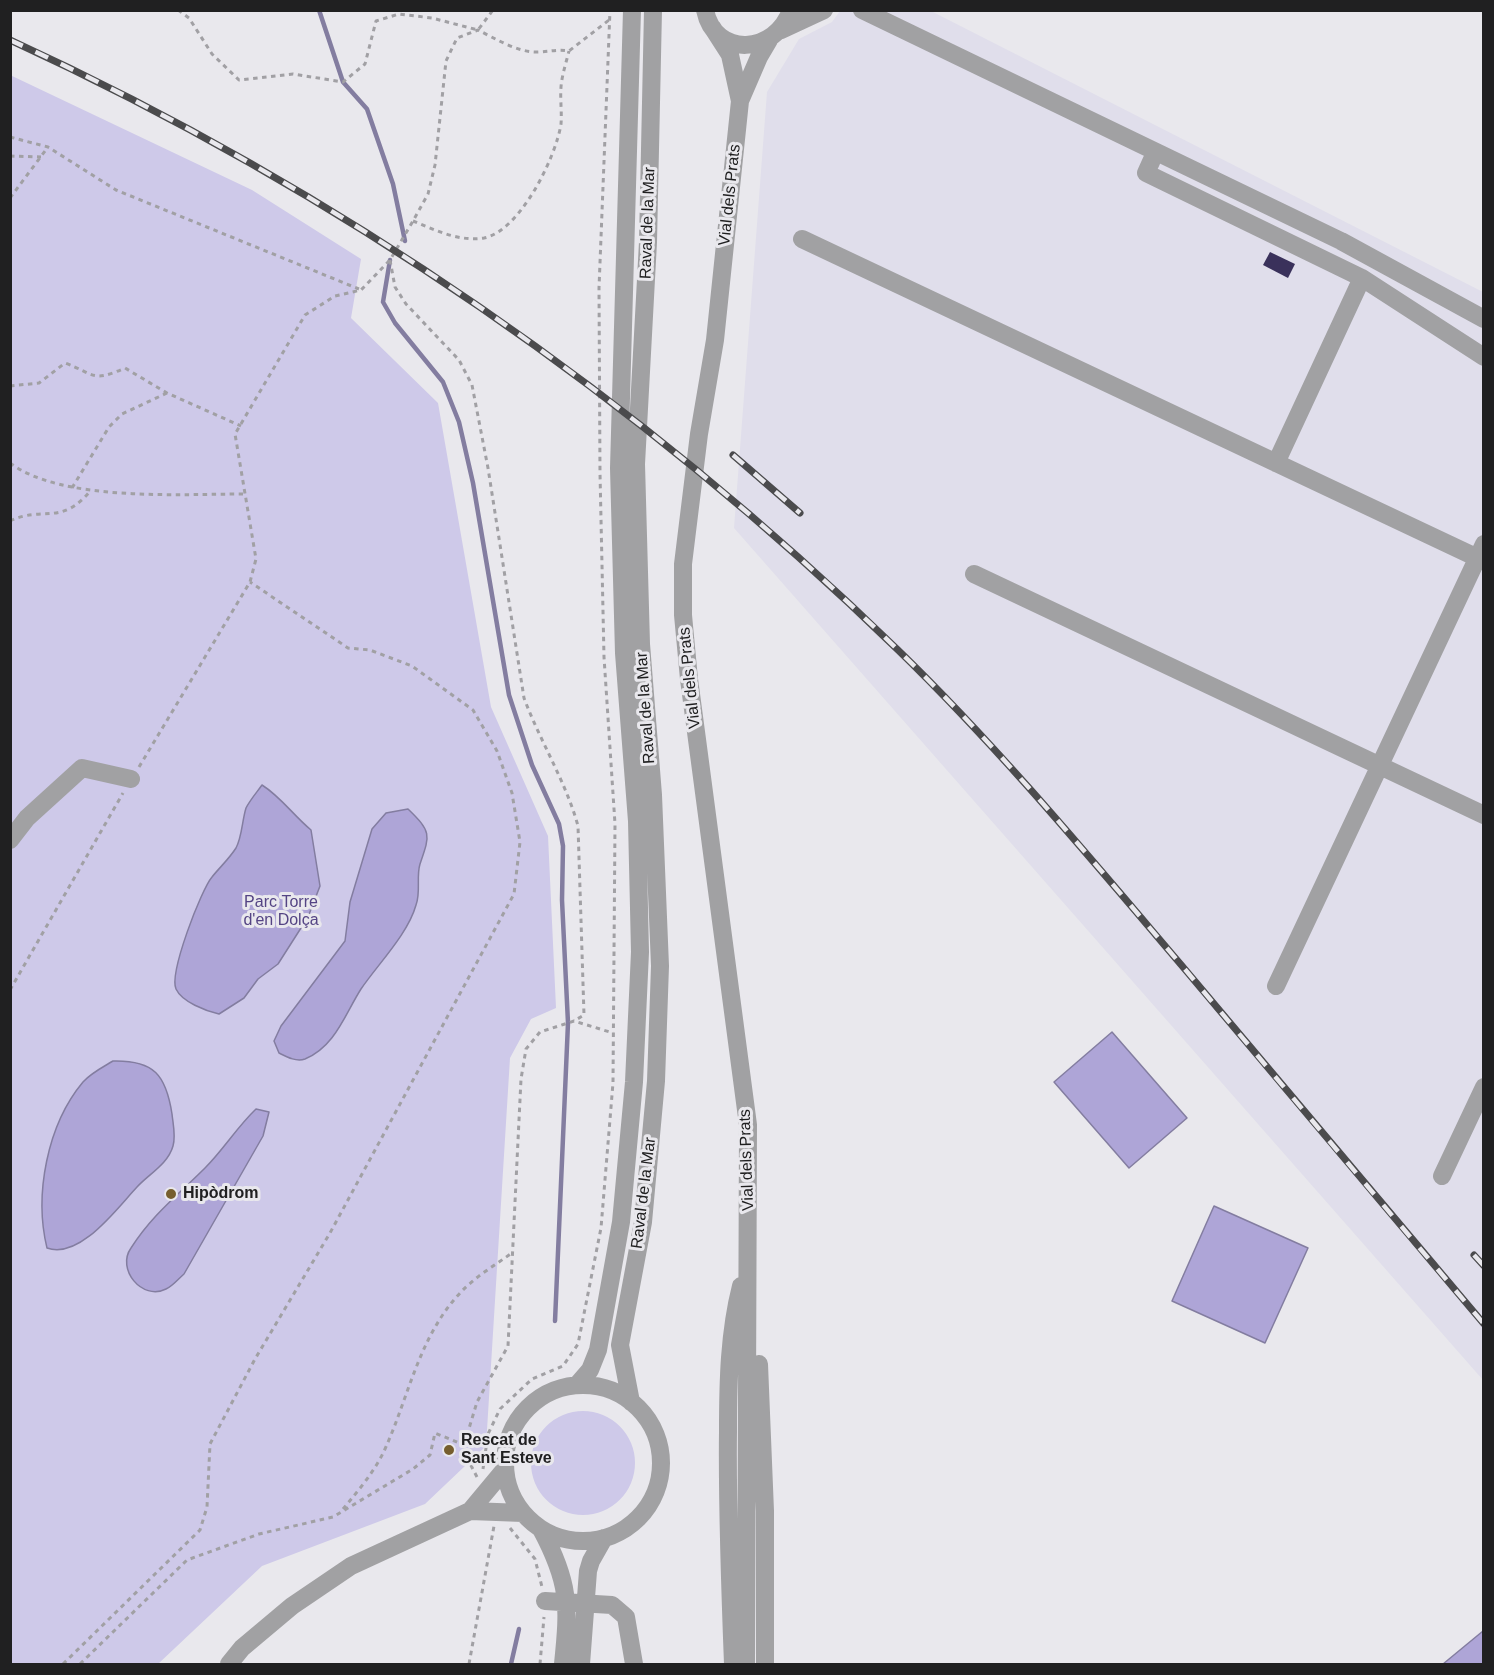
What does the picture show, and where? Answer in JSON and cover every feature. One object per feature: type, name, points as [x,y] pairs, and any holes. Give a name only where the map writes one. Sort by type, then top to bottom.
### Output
[{"type":"street","name":"Raval de la Mar","points":[[577,1385],[590,1370],[598,1350],[621,1222],[634,1082],[639,975],[637,821],[624,653],[619,468],[632,10]]},
{"type":"street","name":"Raval de la Mar","points":[[631,1402],[620,1345],[643,1222],[656,1081],[660,966],[653,795],[641,644],[636,464],[648,242],[653,10]]},
{"type":"street","name":"Vial dels Prats","points":[[746,1665],[748,1125],[689,680],[683,615],[683,564],[715,340],[740,101],[754,66],[791,10]]},
{"type":"street","name":"Vial dels Prats","points":[[709,19],[720,35],[738,44],[759,44],[824,10]]},
{"type":"street","points":[[862,10],[1341,241],[1484,319]]},
{"type":"street","name":"Vial dels Prats","points":[[709,19],[730,56],[740,101]]},
{"type":"street","points":[[1155,153],[1146,173],[1362,278],[1484,357]]},
{"type":"street","points":[[802,239],[1276,463],[1481,554],[1276,986]]},
{"type":"street","points":[[1276,463],[1362,278]]},
{"type":"street","points":[[974,573],[1484,815]]},
{"type":"street","points":[[10,840],[27,818],[82,768],[131,778]]},
{"type":"street","points":[[1442,1176],[1484,1087]]},
{"type":"street","name":"Vial dels Prats","points":[[733,1665],[727,1508],[728,1407],[736,1305],[749,1255]]},
{"type":"street","name":"Vial dels Prats","points":[[749,1255],[757,1326],[761,1400],[765,1511],[765,1665]]},
{"type":"street","name":"Raval de la Mar","points":[[541,1529],[571,1540],[604,1538],[626,1528],[651,1502],[659,1479],[658,1443],[648,1420],[631,1402],[600,1387],[577,1385],[547,1394],[523,1412],[508,1439],[505,1469],[511,1492],[523,1513],[541,1529],[577,1603],[581,1665]]},
{"type":"street","points":[[470,1511],[505,1469]]},
{"type":"street","points":[[229,1665],[242,1648],[292,1606],[351,1566],[470,1511],[497,1510],[523,1513]]},
{"type":"street","name":"Raval de la Mar","points":[[562,1665],[577,1603],[591,1561],[604,1538]]},
{"type":"street","points":[[545,1601],[612,1605],[626,1617],[634,1665]]},
{"type":"path","points":[[178,10],[189,18],[212,54],[238,80],[293,74],[343,82],[365,64],[376,21],[399,14],[432,18],[478,30],[505,44],[534,52],[556,49],[569,51]]},
{"type":"path","points":[[10,990],[131,778],[250,582],[256,559],[235,434],[305,315],[335,296],[361,290],[390,260],[404,237],[428,194],[435,165],[446,61],[458,38],[478,30],[493,10]]},
{"type":"path","points":[[487,1489],[483,1474],[483,1455],[488,1434],[500,1409],[532,1379],[564,1366],[578,1344],[601,1228],[613,1083],[615,824],[604,657],[600,449],[600,288],[610,10]]},
{"type":"path","points":[[413,221],[443,234],[468,239],[487,237],[506,224],[544,177],[553,153],[561,123],[561,86],[569,51],[609,20]]},
{"type":"path","points":[[10,137],[48,147],[116,190],[361,290]]},
{"type":"path","points":[[10,198],[48,147]]},
{"type":"path","points":[[10,156],[41,157]]},
{"type":"path","points":[[390,260],[395,287],[406,304],[459,360],[471,385],[488,468],[524,698],[537,734],[573,808],[578,826],[584,1015],[574,1021],[540,1032],[526,1049],[521,1079],[517,1203],[512,1253],[513,1288],[508,1346],[477,1402],[465,1445],[466,1456],[476,1476],[487,1489]]},
{"type":"path","points":[[10,386],[39,383],[65,363],[93,376],[104,377],[125,368],[167,393],[241,426]]},
{"type":"path","points":[[72,488],[109,427],[122,414],[167,393]]},
{"type":"path","points":[[10,463],[19,469],[72,488],[134,494],[244,494]]},
{"type":"path","points":[[10,521],[34,514],[59,514],[82,501],[91,490]]},
{"type":"path","points":[[63,1665],[200,1530],[207,1507],[210,1444],[255,1359],[330,1233],[514,894],[520,842],[512,793],[497,751],[473,710],[412,666],[370,650],[348,648],[250,582]]},
{"type":"path","points":[[574,1021],[613,1033]]},
{"type":"path","points":[[340,1513],[363,1484],[385,1450],[409,1380],[439,1320],[461,1291],[512,1253]]},
{"type":"path","points":[[80,1665],[187,1560],[259,1534],[333,1517],[413,1470],[430,1455],[435,1433],[465,1445]]},
{"type":"path","points":[[497,1510],[535,1559],[545,1601],[540,1665]]},
{"type":"path","points":[[469,1665],[497,1510]]},
{"type":"shaded area","points":[[840,11],[931,11],[1483,292],[1483,1380],[734,528],[767,92],[799,39],[832,22]]},
{"type":"shaded area","points":[[262,785],[311,830],[320,886],[308,917],[278,964],[258,979],[244,998],[219,1014],[195,1005],[179,994],[175,980],[177,967],[187,932],[207,885],[236,848],[246,808]]},
{"type":"shaded area","points":[[408,809],[421,823],[427,834],[419,869],[418,895],[412,916],[324,1047],[302,1060],[292,1059],[279,1053],[274,1041],[281,1026],[345,941],[350,902],[372,829],[386,813]]},
{"type":"shaded area","points":[[1112,1032],[1187,1118],[1129,1168],[1054,1082]]},
{"type":"shaded area","points":[[113,1061],[139,1063],[148,1067],[162,1080],[172,1114],[174,1134],[171,1152],[97,1230],[72,1246],[60,1250],[47,1248],[43,1227],[43,1184],[52,1139],[60,1119],[83,1082]]},
{"type":"shaded area","points":[[256,1109],[269,1112],[263,1136],[184,1274],[166,1289],[157,1292],[140,1287],[129,1273],[127,1265],[127,1256],[131,1248],[157,1215],[212,1161]]},
{"type":"shaded area","points":[[1214,1206],[1308,1248],[1265,1343],[1172,1301]]},
{"type":"shaded area","points":[[1483,1631],[1483,1664],[1443,1664]]},
{"type":"green space","name":"Parc Torre d'en Dolça","points":[[10,75],[252,190],[361,259],[351,318],[438,403],[491,707],[548,836],[556,1008],[531,1019],[510,1058],[486,1446],[425,1504],[262,1566],[158,1664],[11,1664]]},
{"type":"green space","points":[[583,1411],[603,1415],[620,1426],[631,1443],[635,1463],[631,1483],[620,1500],[603,1511],[583,1515],[563,1511],[546,1500],[535,1483],[531,1463],[535,1443],[546,1426],[563,1415]]},
{"type":"building","points":[[1270,252],[1295,264],[1288,278],[1263,265]]},
{"type":"waterway","points":[[319,10],[343,82],[367,109],[393,184],[405,241]]},
{"type":"waterway","points":[[390,260],[383,302],[395,323],[443,382],[459,422],[473,483],[509,695],[532,765],[559,824],[563,846],[562,900],[568,1023],[555,1321]]},
{"type":"waterway","points":[[511,1664],[519,1629]]},
{"type":"railway","points":[[10,40],[131,99],[250,163],[367,233],[480,307],[590,386],[696,470],[799,558],[898,650],[1009,765],[1484,1324]]},
{"type":"railway","points":[[733,455],[800,513]]},
{"type":"railway","points":[[1474,1255],[1484,1266]]},
{"type":"place","name":"Hipòdrom","points":[[171,1194]]},
{"type":"place","name":"Rescat de Sant Esteve","points":[[449,1450]]}]
